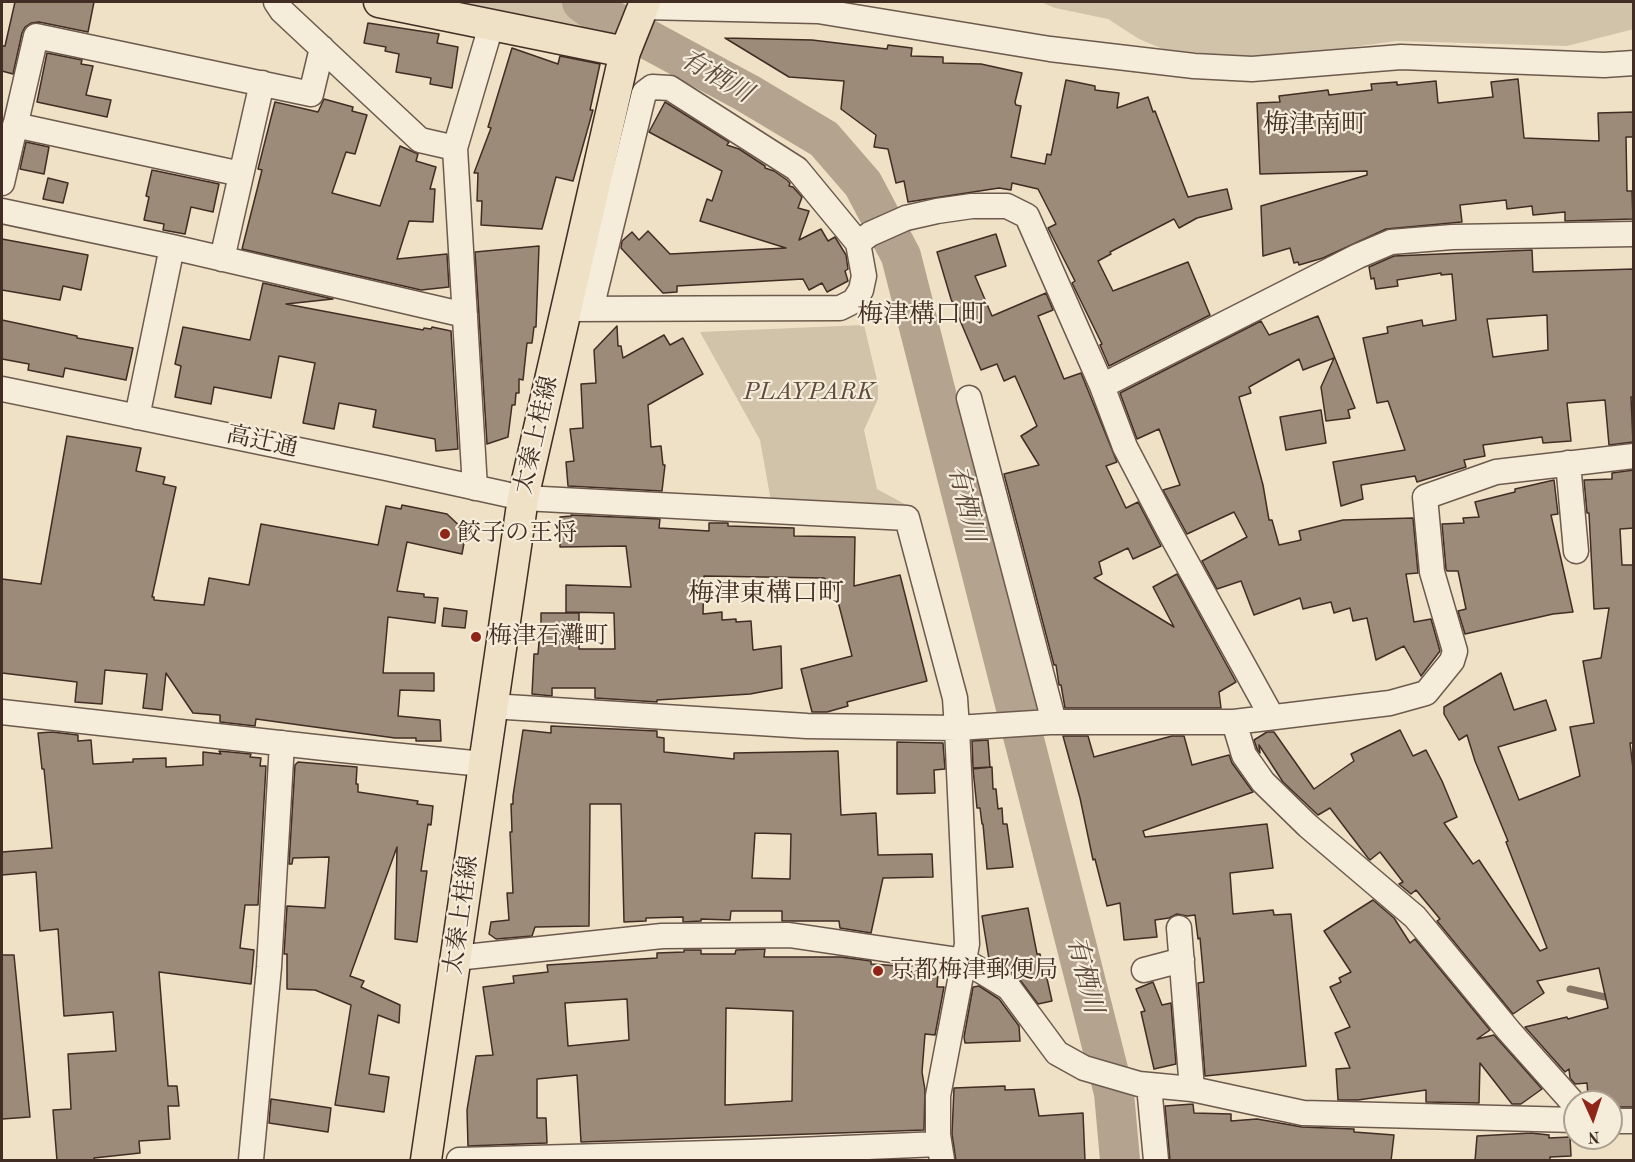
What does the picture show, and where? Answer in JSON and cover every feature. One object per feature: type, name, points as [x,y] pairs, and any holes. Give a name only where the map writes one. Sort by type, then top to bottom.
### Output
[{"type":"main road","points":[[378,2],[625,52]]},
{"type":"main road","name":"太秦上桂線","points":[[426,1161],[523,498],[578,309],[591,206],[625,52],[642,8]]},
{"type":"street","points":[[276,2],[282,11],[420,140],[455,148]]},
{"type":"street","points":[[642,8],[818,11],[1050,49],[1194,66],[1252,69],[1401,57],[1604,65],[1634,63]]},
{"type":"street","points":[[475,488],[455,148],[491,26]]},
{"type":"street","points":[[2,183],[36,36],[311,94],[322,48]]},
{"type":"street","points":[[222,259],[262,83]]},
{"type":"street","points":[[652,87],[670,88],[797,169],[864,238],[864,276],[861,290],[854,301],[840,308],[578,309],[644,93],[652,87]]},
{"type":"street","points":[[15,125],[241,174]]},
{"type":"street","points":[[864,238],[906,218],[972,206],[1007,206],[1027,216],[1102,386],[1125,447],[1168,530],[1272,717]]},
{"type":"street","points":[[2,211],[172,247],[465,315]]},
{"type":"street","points":[[1102,386],[1358,256],[1391,242],[1452,237],[1634,234]]},
{"type":"street","points":[[137,417],[172,247]]},
{"type":"street","name":"高辻通","points":[[2,389],[523,498],[907,518],[955,698],[957,728]]},
{"type":"street","points":[[969,398],[1052,722]]},
{"type":"street","points":[[491,706],[807,726],[957,728],[1052,722],[1234,722],[1390,703],[1426,693],[1452,661],[1455,651],[1432,572],[1425,497],[1496,472],[1634,456]]},
{"type":"street","points":[[1568,463],[1576,551]]},
{"type":"street","points":[[2,712],[483,764]]},
{"type":"street","points":[[1234,722],[1244,755],[1263,782],[1308,826],[1415,917],[1509,1031],[1564,1090]]},
{"type":"street","points":[[459,1161],[940,1152],[938,1096],[968,944],[957,728]]},
{"type":"street","points":[[251,1161],[268,967],[282,743]]},
{"type":"street","points":[[1179,928],[1192,1089]]},
{"type":"street","points":[[456,958],[662,936],[781,935],[965,961],[1009,988],[1057,1053],[1084,1068],[1144,1085],[1192,1089],[1303,1113],[1563,1120]]},
{"type":"street","points":[[1144,970],[1182,960]]},
{"type":"street","points":[[1144,1085],[1156,1161]]},
{"type":"green space","points":[[423,2],[569,2],[590,22],[583,36]]},
{"type":"green space","points":[[1041,2],[1633,2],[1634,29],[1567,46],[1396,41],[1324,51],[1246,58],[1163,49],[1139,39],[1108,19],[1055,8]]},
{"type":"green space","name":"PLAYPARK","points":[[864,325],[878,384],[878,399],[864,430],[877,489],[912,508],[772,507],[760,440],[700,332]]},
{"type":"building","points":[[15,2],[94,2],[88,32],[39,22],[25,27],[13,74],[2,71],[2,46],[5,46]]},
{"type":"building","points":[[368,23],[439,34],[437,43],[458,47],[452,88],[430,84],[431,78],[396,72],[399,54],[385,51],[386,47],[364,43]]},
{"type":"building","points":[[725,38],[812,40],[887,49],[888,45],[912,48],[911,56],[943,57],[943,63],[981,64],[1022,73],[1015,102],[1016,105],[1021,106],[1011,157],[1045,164],[1047,154],[1051,155],[1066,80],[1095,86],[1095,90],[1119,93],[1117,108],[1148,97],[1188,197],[1227,189],[1232,209],[1197,218],[1179,228],[1174,219],[1110,252],[1111,254],[1098,261],[1113,291],[1188,262],[1210,315],[1109,366],[1100,345],[1102,344],[1072,283],[1075,281],[1048,228],[1056,224],[1038,189],[1012,183],[1011,190],[999,188],[908,202],[904,181],[896,183],[888,149],[874,147],[876,135],[841,109],[844,81],[789,77]]},
{"type":"building","points":[[512,48],[558,64],[560,56],[600,64],[590,110],[593,110],[573,181],[556,177],[542,229],[481,225],[482,201],[477,201],[478,173],[474,173],[491,128],[488,127]]},
{"type":"building","points":[[47,53],[82,60],[81,64],[93,66],[86,95],[111,100],[107,117],[37,102]]},
{"type":"building","points":[[1518,79],[1524,138],[1599,141],[1598,113],[1634,112],[1634,137],[1626,137],[1627,191],[1632,191],[1633,219],[1565,221],[1565,212],[1533,215],[1532,206],[1507,209],[1506,200],[1460,205],[1462,222],[1386,229],[1323,258],[1299,265],[1298,262],[1294,263],[1290,248],[1263,256],[1261,206],[1367,175],[1367,171],[1260,174],[1257,103],[1280,102],[1279,96],[1328,90],[1329,95],[1372,90],[1371,84],[1397,82],[1397,85],[1436,81],[1438,103],[1493,97],[1491,82]]},
{"type":"building","points":[[324,99],[353,107],[352,111],[367,115],[355,154],[346,152],[332,193],[380,206],[400,146],[418,154],[416,161],[436,167],[430,189],[435,189],[433,222],[409,221],[397,259],[447,254],[449,287],[421,290],[242,249],[262,170],[258,169],[275,102],[318,112]]},
{"type":"building","points":[[665,102],[729,142],[727,145],[739,149],[765,168],[787,180],[790,183],[789,186],[793,187],[802,197],[798,208],[809,211],[799,240],[821,229],[828,241],[835,237],[846,255],[848,269],[845,271],[848,281],[827,292],[822,283],[809,290],[803,279],[677,286],[677,292],[663,293],[621,248],[622,241],[632,232],[639,240],[648,231],[670,254],[786,248],[700,221],[707,199],[712,201],[722,171],[649,132]]},
{"type":"building","points":[[26,142],[49,147],[44,174],[20,169]]},
{"type":"building","points":[[152,170],[219,184],[213,212],[191,207],[185,234],[163,230],[164,224],[144,220],[149,197],[146,196]]},
{"type":"building","points":[[48,178],[68,183],[63,203],[43,199]]},
{"type":"building","points":[[996,234],[1006,266],[975,276],[992,316],[1046,293],[1053,310],[1038,316],[1064,379],[1081,373],[1117,462],[1106,466],[1126,508],[1138,502],[1161,546],[1133,559],[1128,548],[1099,562],[1102,574],[1094,578],[1174,627],[1153,587],[1177,574],[1236,682],[1219,692],[1221,708],[1065,708],[1056,665],[1054,665],[1004,474],[1039,465],[1021,436],[1037,426],[1015,376],[1004,381],[997,364],[981,370],[951,299],[937,252]]},
{"type":"building","points":[[2,239],[88,255],[81,290],[63,286],[60,300],[2,290]]},
{"type":"building","points":[[539,246],[536,327],[534,327],[532,343],[527,343],[523,380],[519,379],[519,393],[516,393],[515,405],[512,405],[508,437],[487,444],[475,252]]},
{"type":"building","points":[[1532,250],[1533,272],[1634,269],[1634,397],[1631,397],[1633,442],[1609,445],[1605,400],[1567,403],[1571,441],[1543,443],[1542,437],[1483,445],[1485,456],[1464,460],[1466,467],[1417,482],[1415,476],[1361,485],[1363,499],[1341,506],[1333,462],[1405,450],[1388,401],[1377,403],[1363,338],[1388,333],[1387,327],[1422,320],[1423,326],[1456,320],[1452,274],[1441,275],[1441,273],[1397,280],[1398,286],[1376,289],[1369,267],[1394,256]],"holes":[[[1547,315],[1548,350],[1493,357],[1487,319]]]},
{"type":"building","points":[[263,283],[333,299],[286,304],[423,330],[432,327],[451,331],[458,449],[436,451],[435,439],[373,427],[376,410],[339,403],[334,429],[303,423],[315,363],[279,356],[271,398],[214,387],[211,404],[175,397],[181,366],[175,364],[183,327],[250,340]]},
{"type":"building","points":[[1318,316],[1355,408],[1348,410],[1350,418],[1326,421],[1321,387],[1334,358],[1303,370],[1299,359],[1249,387],[1251,393],[1239,397],[1263,485],[1269,520],[1272,520],[1279,545],[1301,540],[1299,531],[1343,520],[1413,518],[1418,573],[1406,574],[1414,622],[1431,619],[1440,651],[1421,676],[1404,646],[1376,660],[1367,618],[1353,621],[1350,608],[1334,613],[1331,602],[1303,609],[1300,598],[1254,615],[1241,581],[1217,589],[1202,561],[1247,537],[1234,512],[1187,534],[1163,490],[1180,485],[1159,429],[1137,439],[1120,393],[1261,321],[1269,335]]},
{"type":"building","points":[[2,320],[77,336],[77,338],[133,348],[126,380],[65,368],[63,377],[28,370],[29,364],[2,359]]},
{"type":"building","points":[[617,326],[618,346],[621,346],[623,358],[664,335],[670,345],[683,338],[703,374],[648,405],[651,447],[661,446],[663,465],[665,465],[662,491],[568,486],[566,462],[574,461],[570,429],[583,428],[581,384],[596,383],[594,350]]},
{"type":"building","points":[[1321,410],[1326,443],[1286,450],[1280,417]]},
{"type":"building","points":[[67,436],[141,448],[136,471],[165,477],[163,484],[176,487],[152,597],[154,600],[204,605],[209,578],[249,585],[261,524],[378,545],[386,506],[401,509],[402,505],[447,514],[466,532],[462,554],[407,542],[397,591],[438,598],[435,623],[388,617],[383,673],[434,673],[434,691],[400,690],[398,716],[440,720],[441,741],[416,741],[416,738],[395,738],[256,719],[255,726],[220,722],[220,715],[193,713],[166,673],[162,710],[143,708],[147,674],[105,670],[102,704],[75,702],[77,682],[2,673],[2,579],[41,584]]},
{"type":"building","points":[[1634,470],[1634,528],[1620,529],[1622,565],[1634,565],[1634,743],[1630,743],[1634,777],[1634,1107],[1623,1107],[1623,1090],[1588,1090],[1587,1083],[1575,1084],[1570,1078],[1569,1069],[1565,1072],[1525,1027],[1608,1008],[1599,968],[1537,981],[1544,993],[1513,1014],[1437,921],[1440,919],[1416,890],[1411,894],[1399,884],[1403,882],[1380,852],[1370,860],[1330,808],[1318,815],[1283,782],[1259,745],[1260,753],[1257,749],[1254,740],[1267,732],[1274,732],[1314,789],[1354,761],[1351,754],[1400,730],[1413,756],[1426,750],[1442,781],[1457,817],[1444,823],[1473,864],[1479,860],[1540,951],[1547,948],[1467,735],[1459,740],[1444,714],[1444,707],[1501,673],[1514,710],[1546,700],[1556,730],[1498,747],[1519,800],[1580,776],[1570,727],[1594,723],[1583,661],[1601,658],[1609,608],[1594,609],[1589,513],[1587,513],[1584,480],[1612,479],[1612,473]]},
{"type":"building","points":[[1554,480],[1558,514],[1551,515],[1573,612],[1553,614],[1465,634],[1458,611],[1466,609],[1458,571],[1447,571],[1446,569],[1442,524],[1464,523],[1463,518],[1479,517],[1475,502]]},
{"type":"building","points":[[571,515],[660,519],[659,528],[709,531],[709,523],[728,523],[728,526],[794,528],[794,536],[855,537],[854,586],[900,575],[927,681],[847,702],[848,706],[827,712],[812,712],[801,669],[852,656],[834,586],[824,578],[704,576],[703,614],[722,612],[722,620],[751,621],[753,650],[781,646],[782,688],[750,694],[657,700],[657,702],[595,698],[595,688],[552,688],[552,696],[532,694],[534,654],[538,654],[539,642],[541,642],[541,613],[579,613],[579,649],[615,649],[614,613],[566,612],[566,585],[631,587],[626,546],[560,547],[560,517]]},
{"type":"building","points":[[444,608],[467,611],[465,628],[442,626]]},
{"type":"building","points":[[551,726],[657,731],[657,737],[664,738],[664,752],[734,759],[734,753],[838,751],[841,815],[876,813],[878,855],[932,854],[933,877],[883,878],[871,933],[840,928],[839,921],[782,921],[782,911],[731,911],[730,920],[701,919],[701,921],[683,922],[683,917],[646,918],[646,921],[624,922],[621,804],[590,804],[589,926],[535,927],[532,936],[496,939],[489,934],[491,922],[509,920],[507,893],[513,893],[511,804],[513,804],[523,730],[551,733]],"holes":[[[755,833],[791,834],[790,879],[752,878]]]},
{"type":"building","points":[[38,733],[78,735],[78,741],[91,740],[93,764],[166,758],[166,767],[203,765],[203,752],[221,754],[219,751],[251,754],[250,757],[261,758],[260,766],[266,766],[258,905],[245,905],[240,948],[254,950],[251,984],[159,972],[168,1086],[177,1086],[179,1106],[168,1106],[170,1139],[139,1141],[140,1153],[94,1158],[94,1161],[57,1161],[53,1110],[71,1109],[68,1054],[116,1051],[113,1012],[64,1016],[58,929],[40,931],[36,872],[2,875],[2,852],[52,848]]},
{"type":"building","points":[[1063,736],[1088,736],[1094,757],[1172,736],[1184,736],[1192,765],[1229,755],[1232,763],[1253,792],[1143,831],[1145,837],[1267,824],[1273,868],[1230,873],[1233,914],[1273,910],[1274,915],[1291,914],[1306,1066],[1205,1076],[1198,983],[1204,982],[1200,938],[1198,939],[1195,915],[1177,914],[1155,920],[1157,937],[1124,940],[1120,903],[1107,906],[1095,859],[1093,860],[1080,798]]},
{"type":"building","points":[[988,740],[990,767],[973,768],[972,741]]},
{"type":"building","points":[[897,742],[943,743],[945,769],[934,770],[935,793],[897,794]]},
{"type":"building","points":[[298,762],[357,767],[358,792],[418,801],[417,804],[433,806],[421,871],[427,871],[417,942],[395,939],[397,847],[350,976],[364,981],[361,987],[400,1005],[399,1023],[378,1015],[369,1074],[389,1077],[384,1112],[335,1105],[351,1005],[315,990],[287,989],[287,954],[284,954],[287,906],[325,908],[329,857],[293,858],[292,864],[289,864],[295,765]]},
{"type":"building","points":[[992,767],[993,789],[996,789],[998,809],[1002,808],[1003,824],[1007,824],[1013,867],[987,869],[983,824],[980,808],[977,808],[973,769]]},
{"type":"building","points":[[1373,900],[1394,918],[1410,943],[1415,939],[1490,1030],[1477,1039],[1494,1035],[1542,1089],[1521,1104],[1512,1104],[1480,1063],[1479,1103],[1426,1102],[1426,1090],[1358,1100],[1338,1100],[1336,1069],[1350,1068],[1335,1033],[1350,1027],[1330,987],[1341,982],[1339,978],[1351,972],[1324,931]]},
{"type":"building","points":[[1028,908],[1037,954],[1040,954],[1052,1001],[1038,1004],[1017,976],[989,959],[982,916]]},
{"type":"building","points":[[765,949],[764,957],[841,957],[871,961],[871,964],[899,966],[899,971],[938,973],[937,987],[944,987],[935,1035],[925,1034],[922,1072],[925,1090],[924,1130],[581,1142],[577,1075],[537,1079],[537,1118],[546,1118],[547,1143],[468,1146],[467,1110],[476,1056],[493,1055],[483,987],[514,983],[513,976],[548,972],[547,965],[657,958],[657,953],[684,952],[684,950],[701,950],[701,954],[735,954],[736,950]],"holes":[[[627,999],[629,1040],[568,1046],[565,1003]],[[726,1008],[793,1011],[792,1101],[725,1105]]]},
{"type":"building","points":[[2,955],[14,955],[30,1117],[2,1119]]},
{"type":"building","points":[[1153,982],[1162,1005],[1171,1003],[1176,1064],[1154,1069],[1141,1012],[1145,1011],[1136,989]]},
{"type":"building","points":[[979,986],[999,999],[1019,1026],[1020,1041],[965,1043],[964,1037],[973,987]]},
{"type":"building","points":[[1005,1086],[1005,1090],[1034,1089],[1039,1116],[1083,1113],[1085,1161],[956,1161],[952,1134],[954,1088]]},
{"type":"building","points":[[271,1099],[331,1108],[328,1132],[269,1123]]},
{"type":"building","points":[[1193,1104],[1194,1113],[1231,1114],[1231,1121],[1257,1119],[1302,1127],[1354,1129],[1354,1132],[1394,1135],[1391,1161],[1170,1161],[1165,1106]]},
{"type":"building","points":[[1531,1133],[1549,1135],[1549,1138],[1563,1137],[1563,1150],[1571,1150],[1571,1156],[1550,1157],[1550,1161],[1475,1161],[1477,1136]]},
{"type":"waterway","name":"有栖川","points":[[582,2],[747,93],[824,139],[863,184],[901,256],[1114,1093],[1120,1160]]},
{"type":"waterway","points":[[1570,989],[1605,997],[1613,996]]},
{"type":"place","name":"餃子の王将","points":[[445,534]]},
{"type":"place","name":"梅津石灘町","points":[[476,637]]},
{"type":"place","name":"京都梅津郵便局","points":[[878,971]]},
{"type":"district","name":"梅津南町","points":[[1315,125]]},
{"type":"district","name":"梅津構口町","points":[[922,315]]},
{"type":"district","name":"梅津東構口町","points":[[766,594]]}]
